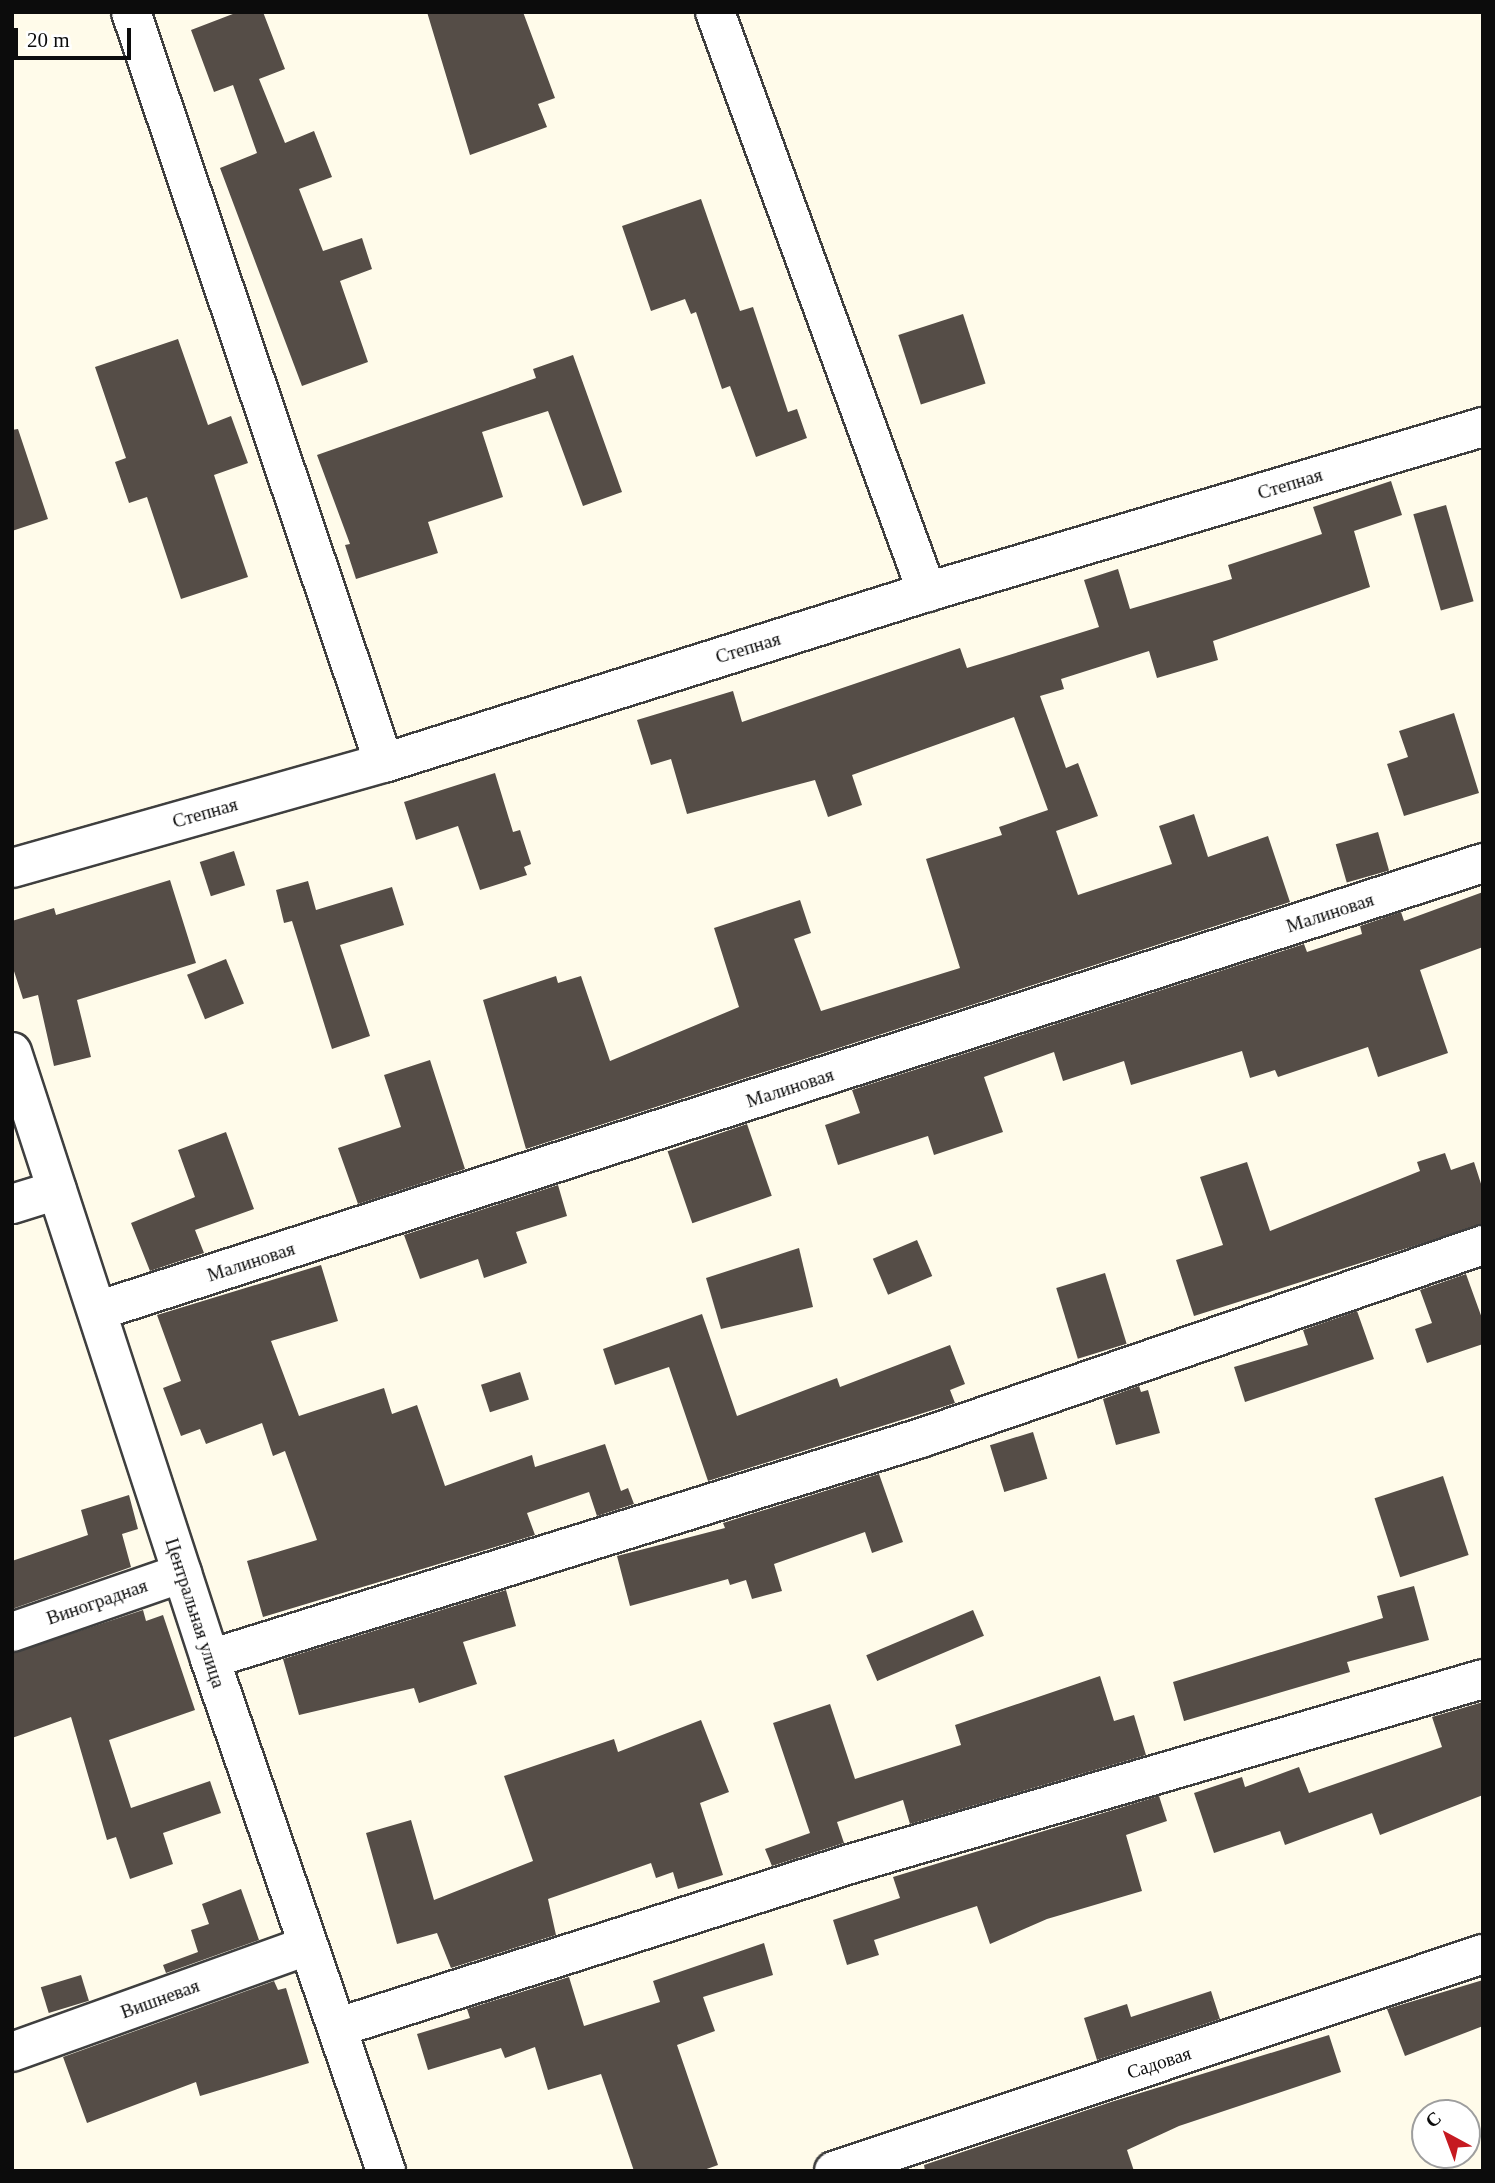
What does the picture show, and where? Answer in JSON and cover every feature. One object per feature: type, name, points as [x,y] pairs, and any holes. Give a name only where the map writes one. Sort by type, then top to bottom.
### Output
[{"type":"street","points":[[131,12],[384,763]]},
{"type":"street","points":[[715,12],[927,592]]},
{"type":"street","name":"Степная","points":[[12,868],[384,763],[927,592],[1483,427]]},
{"type":"street","name":"Малиновая","points":[[97,1311],[1483,863]]},
{"type":"street","name":"Центральная улица","points":[[12,1052],[210,1659],[307,1946],[339,2027],[386,2171]]},
{"type":"street","points":[[12,1204],[57,1190]]},
{"type":"street","points":[[210,1659],[921,1438],[1483,1245]]},
{"type":"street","name":"Виноградная","points":[[12,1632],[182,1573]]},
{"type":"street","points":[[339,2027],[850,1864],[1483,1679]]},
{"type":"street","name":"Вишневая","points":[[12,2052],[307,1946]]},
{"type":"street","name":"Садовая","points":[[834,2171],[1483,1954]]},
{"type":"building","points":[[238,12],[263,12],[285,69],[259,79],[285,143],[314,131],[332,177],[299,189],[323,251],[362,238],[372,269],[340,281],[368,362],[302,386],[220,168],[257,153],[233,85],[214,92],[191,30]]},
{"type":"building","points":[[427,12],[523,12],[555,98],[538,104],[547,127],[470,155]]},
{"type":"building","points":[[701,199],[740,311],[753,307],[788,412],[797,409],[807,438],[756,457],[730,386],[722,389],[696,312],[691,314],[685,299],[651,311],[622,226]]},
{"type":"building","points":[[963,314],[986,383],[921,404],[898,335]]},
{"type":"building","points":[[178,339],[208,425],[231,416],[248,463],[214,475],[248,577],[181,599],[147,497],[129,503],[115,462],[126,458],[95,367]]},
{"type":"building","points":[[573,355],[622,492],[583,506],[548,411],[482,432],[503,497],[428,522],[438,553],[356,579],[345,545],[350,544],[317,455],[536,378],[533,369]]},
{"type":"building","points":[[18,429],[48,519],[12,531],[12,430]]},
{"type":"building","points":[[1391,481],[1402,515],[1354,531],[1370,587],[1213,641],[1218,660],[1157,678],[1149,651],[1061,679],[1064,689],[1040,696],[1066,768],[1078,763],[1098,816],[1056,831],[1078,895],[1172,864],[1159,826],[1194,814],[1208,857],[1268,836],[1290,902],[526,1149],[483,1000],[556,976],[558,983],[581,976],[610,1061],[739,1007],[714,928],[800,900],[811,933],[794,939],[821,1011],[960,968],[926,859],[1002,835],[999,827],[1048,810],[1014,717],[852,775],[862,805],[828,817],[815,780],[687,814],[671,759],[651,765],[637,720],[733,691],[742,722],[960,648],[967,668],[1099,627],[1084,580],[1118,569],[1130,609],[1232,579],[1228,565],[1322,534],[1313,507]]},
{"type":"building","points":[[1446,505],[1474,601],[1441,610],[1413,514]]},
{"type":"building","points":[[1454,713],[1479,793],[1404,816],[1387,764],[1408,757],[1399,731]]},
{"type":"building","points":[[495,773],[513,832],[520,830],[531,864],[524,867],[527,875],[480,890],[458,826],[416,840],[404,802]]},
{"type":"building","points":[[1378,832],[1389,870],[1347,883],[1336,844]]},
{"type":"building","points":[[234,851],[245,885],[211,896],[200,862]]},
{"type":"building","points":[[170,880],[196,963],[77,1000],[91,1057],[54,1066],[38,995],[23,999],[12,965],[12,921],[54,908],[56,915]]},
{"type":"building","points":[[308,881],[316,910],[392,887],[404,925],[340,945],[370,1036],[332,1049],[292,921],[284,923],[276,890]]},
{"type":"building","points":[[1483,892],[1483,947],[1420,970],[1448,1053],[1378,1077],[1368,1047],[1278,1077],[1275,1070],[1250,1078],[1242,1051],[1131,1085],[1124,1061],[1063,1081],[1054,1052],[984,1077],[1003,1132],[934,1155],[928,1136],[838,1165],[825,1125],[860,1113],[852,1090],[1304,944],[1307,952],[1362,934],[1360,926],[1401,912],[1404,921]]},
{"type":"building","points":[[226,959],[244,1004],[205,1019],[187,975]]},
{"type":"building","points":[[430,1060],[465,1169],[358,1204],[338,1148],[401,1127],[384,1075]]},
{"type":"building","points":[[747,1124],[772,1196],[692,1223],[668,1151]]},
{"type":"building","points":[[226,1132],[254,1209],[195,1230],[204,1253],[150,1271],[131,1223],[195,1197],[178,1150]]},
{"type":"building","points":[[1445,1153],[1451,1170],[1474,1162],[1483,1190],[1483,1224],[1194,1316],[1176,1260],[1223,1245],[1200,1177],[1247,1162],[1270,1231],[1420,1171],[1417,1162]]},
{"type":"building","points":[[558,1185],[567,1216],[516,1232],[527,1263],[484,1278],[478,1259],[420,1279],[404,1235]]},
{"type":"building","points":[[917,1240],[932,1276],[888,1295],[873,1259]]},
{"type":"building","points":[[799,1248],[813,1307],[721,1329],[706,1278]]},
{"type":"building","points":[[321,1265],[338,1321],[271,1341],[299,1416],[384,1388],[392,1414],[417,1405],[445,1486],[532,1455],[535,1467],[605,1444],[621,1491],[628,1488],[634,1504],[597,1516],[589,1492],[527,1513],[535,1535],[263,1617],[247,1561],[317,1540],[285,1451],[273,1456],[262,1423],[206,1444],[200,1429],[181,1436],[163,1388],[181,1381],[157,1315]]},
{"type":"building","points":[[1105,1273],[1127,1344],[1078,1359],[1056,1288]]},
{"type":"building","points":[[1466,1274],[1483,1321],[1483,1344],[1427,1363],[1415,1329],[1432,1323],[1420,1290]]},
{"type":"building","points":[[1357,1311],[1374,1359],[1245,1402],[1234,1367],[1308,1345],[1303,1330]]},
{"type":"building","points":[[702,1314],[737,1416],[837,1378],[840,1387],[950,1345],[965,1384],[950,1390],[955,1403],[708,1481],[669,1367],[615,1385],[603,1349]]},
{"type":"building","points":[[520,1372],[529,1400],[490,1412],[481,1385]]},
{"type":"building","points":[[1139,1386],[1141,1392],[1148,1390],[1160,1433],[1116,1445],[1103,1399]]},
{"type":"building","points":[[1033,1432],[1047,1479],[1004,1492],[990,1445]]},
{"type":"building","points":[[879,1474],[903,1542],[872,1553],[865,1532],[774,1564],[782,1591],[752,1599],[746,1580],[730,1585],[728,1579],[630,1606],[617,1556],[725,1528],[723,1523]]},
{"type":"building","points":[[1443,1476],[1469,1555],[1400,1577],[1375,1498]]},
{"type":"building","points":[[129,1495],[138,1529],[122,1534],[131,1567],[12,1609],[12,1561],[88,1535],[81,1510]]},
{"type":"building","points":[[1414,1586],[1429,1640],[1347,1662],[1350,1672],[1184,1721],[1173,1682],[1383,1618],[1377,1596]]},
{"type":"building","points":[[506,1590],[516,1626],[463,1642],[477,1684],[419,1703],[414,1688],[299,1715],[283,1659]]},
{"type":"building","points":[[143,1610],[146,1621],[163,1615],[195,1710],[109,1740],[131,1808],[210,1781],[221,1813],[163,1833],[173,1864],[130,1879],[116,1837],[107,1840],[71,1717],[12,1738],[12,1653]]},
{"type":"building","points":[[973,1610],[984,1636],[877,1681],[866,1655]]},
{"type":"building","points":[[1100,1676],[1114,1721],[1134,1715],[1146,1755],[910,1824],[903,1800],[837,1822],[844,1843],[772,1866],[765,1849],[810,1833],[773,1723],[830,1704],[855,1779],[961,1745],[955,1725]]},
{"type":"building","points":[[1483,1702],[1483,1795],[1380,1835],[1372,1813],[1285,1845],[1280,1831],[1214,1853],[1194,1793],[1242,1777],[1245,1787],[1299,1767],[1309,1793],[1442,1747],[1432,1717]]},
{"type":"building","points":[[701,1720],[729,1792],[700,1803],[723,1875],[678,1889],[673,1872],[656,1878],[651,1863],[548,1899],[556,1935],[451,1968],[437,1933],[397,1944],[366,1833],[411,1820],[434,1900],[533,1861],[504,1776],[614,1739],[618,1752]]},
{"type":"building","points":[[1159,1796],[1167,1821],[1126,1835],[1142,1891],[1047,1919],[990,1944],[977,1906],[874,1940],[879,1955],[847,1965],[833,1920],[900,1898],[893,1877]]},
{"type":"building","points":[[241,1889],[259,1940],[166,1973],[163,1965],[198,1952],[191,1930],[209,1924],[202,1904]]},
{"type":"building","points":[[764,1943],[773,1975],[703,1997],[715,2031],[677,2045],[718,2165],[701,2171],[634,2171],[601,2074],[548,2090],[535,2047],[505,2058],[501,2048],[428,2070],[417,2034],[470,2018],[467,2009],[569,1977],[584,2026],[660,2002],[653,1981]]},
{"type":"building","points":[[81,1975],[89,2001],[49,2013],[41,1987]]},
{"type":"building","points":[[1483,1980],[1483,2026],[1405,2056],[1387,2009]]},
{"type":"building","points":[[274,1981],[278,1990],[286,1988],[309,2063],[200,2096],[196,2082],[87,2123],[63,2057]]},
{"type":"building","points":[[1211,1991],[1220,2019],[1097,2060],[1084,2018],[1127,2004],[1131,2017]]},
{"type":"building","points":[[1329,2035],[1341,2072],[1179,2126],[1127,2150],[1134,2171],[925,2171],[924,2165],[1111,2102]]}]
